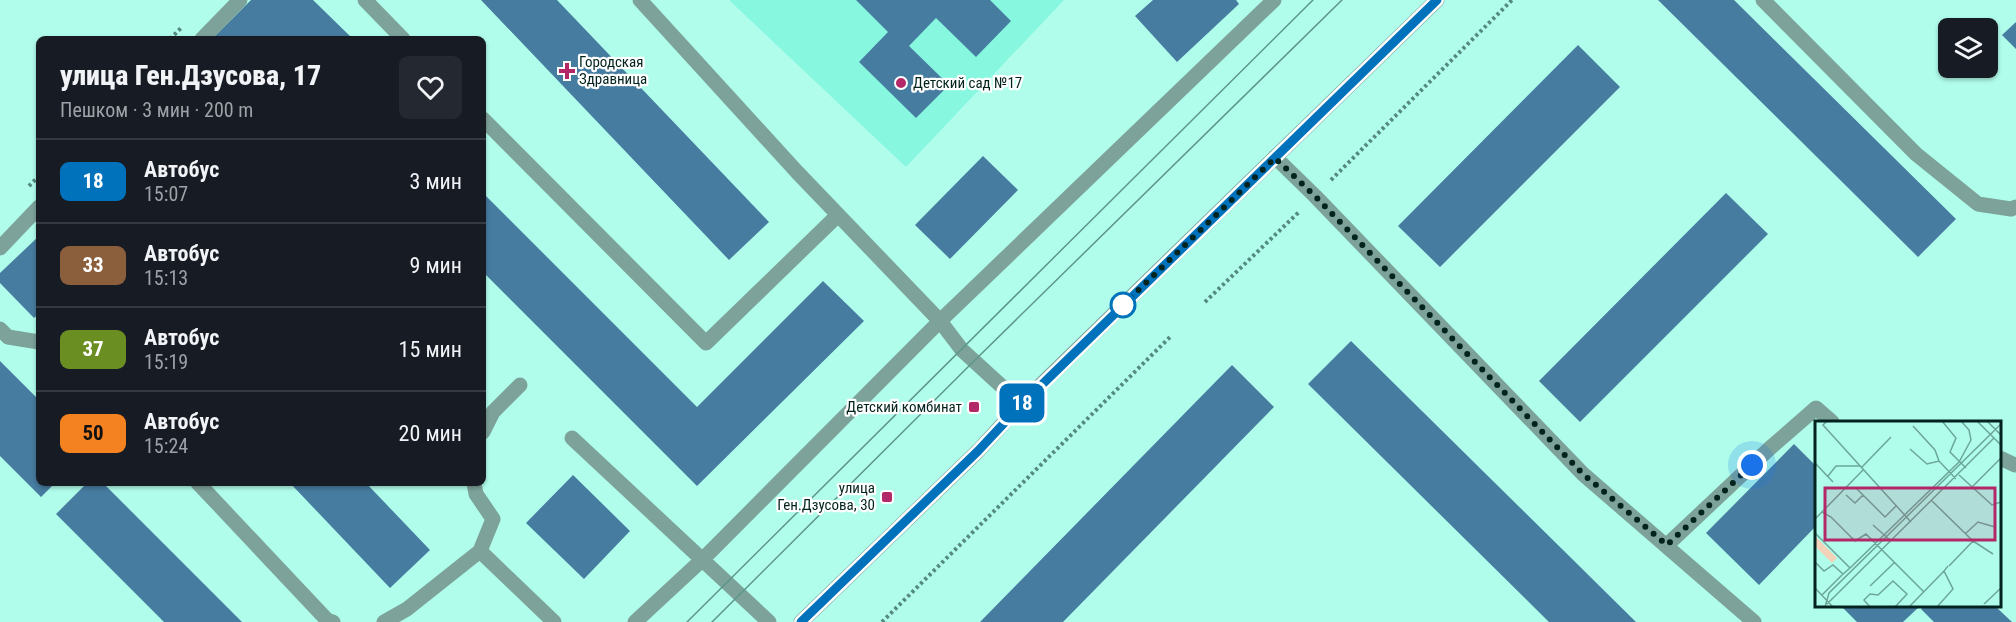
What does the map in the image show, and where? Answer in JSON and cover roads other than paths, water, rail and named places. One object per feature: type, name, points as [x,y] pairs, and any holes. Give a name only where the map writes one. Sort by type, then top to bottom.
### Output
[{"type":"street","points":[[205,36],[240,0]]},
{"type":"street","points":[[365,0],[400,36]]},
{"type":"street","points":[[640,0],[838,215],[940,321],[962,350],[1021,405]]},
{"type":"street","points":[[635,622],[703,558],[940,321],[1274,0]]},
{"type":"street","points":[[801,622],[1437,0]]},
{"type":"street","points":[[1763,0],[1916,154],[1978,204],[2011,209],[2016,207]]},
{"type":"street","points":[[486,122],[706,343],[838,215]]},
{"type":"street","points":[[1275,158],[1315,196],[1583,474],[1754,622]]},
{"type":"street","points":[[0,248],[36,210]]},
{"type":"street","points":[[0,329],[8,337],[36,342]]},
{"type":"street","points":[[486,426],[493,412],[520,385]]},
{"type":"street","points":[[1667,545],[1816,408],[1830,421]]},
{"type":"street","points":[[572,438],[770,622]]},
{"type":"street","points":[[2001,458],[2015,465]]},
{"type":"street","points":[[201,486],[327,620],[333,622]]},
{"type":"street","points":[[384,622],[407,609],[480,551],[493,519],[476,494],[475,486]]},
{"type":"street","points":[[480,551],[554,622]]},
{"type":"tram line","points":[[687,622],[1313,0]]},
{"type":"tram line","points":[[712,622],[1342,0]]},
{"type":"place","name":"Городская Здравница","points":[[567,71]]},
{"type":"place","name":"Детский сад №17","points":[[901,83]]},
{"type":"place","name":"Детский комбинат","points":[[974,407]]},
{"type":"place","name":"улица Ген.Дзусова, 30","points":[[887,497]]}]
